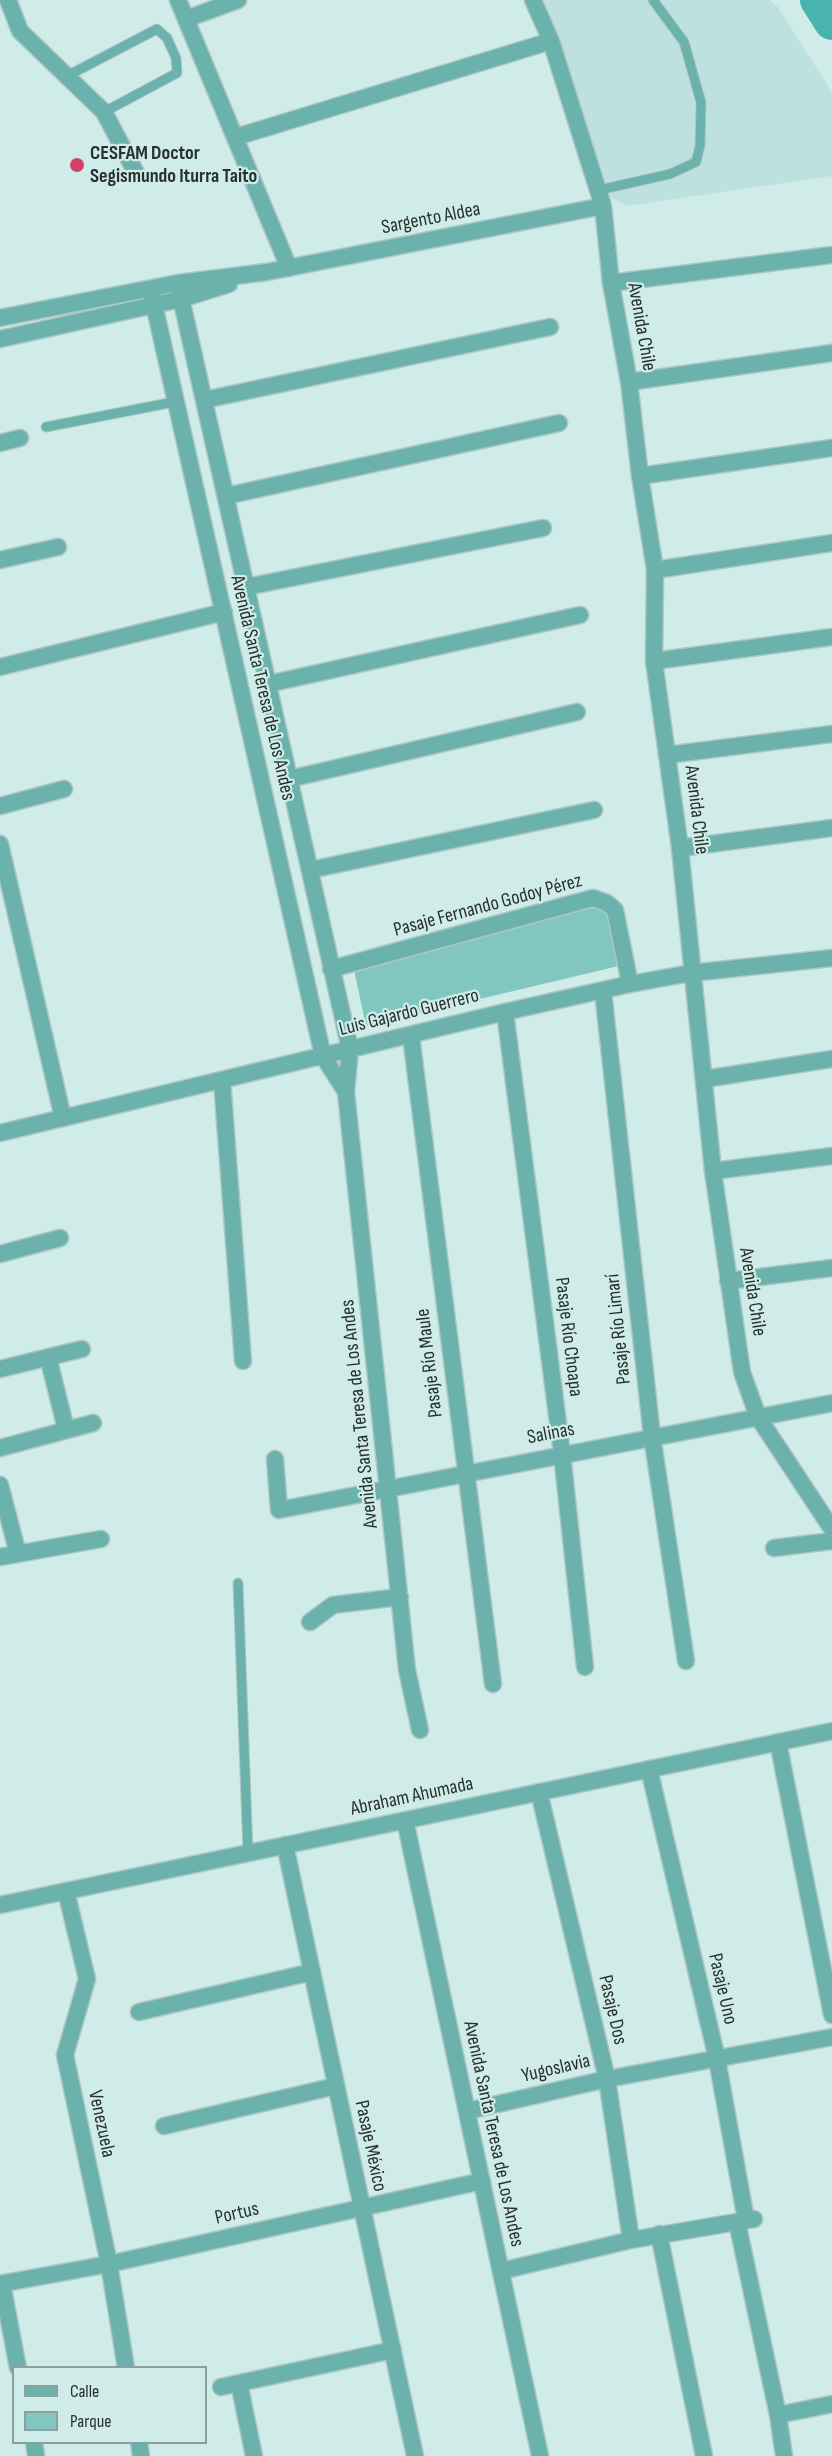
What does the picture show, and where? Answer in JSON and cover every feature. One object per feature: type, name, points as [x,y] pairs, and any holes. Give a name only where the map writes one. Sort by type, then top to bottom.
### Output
[{"type":"street","points":[[8,0],[20,31],[104,112],[136,173]]},
{"type":"street","points":[[178,0],[289,268]]},
{"type":"street","points":[[186,19],[238,0]]},
{"type":"street","name":"Avenida Chile","points":[[533,0],[551,40],[601,198],[611,283],[629,382],[640,476],[655,570],[654,661],[680,848],[713,1171],[742,1372],[758,1418],[832,1529]]},
{"type":"street","points":[[236,137],[551,40]]},
{"type":"street","name":"Sargento Aldea","points":[[0,339],[154,305],[180,291],[601,198]]},
{"type":"street","points":[[611,283],[832,255]]},
{"type":"street","name":"Sargento Aldea","points":[[0,318],[151,288],[180,291]]},
{"type":"street","name":"Avenida Santa Teresa de Los Andes","points":[[151,288],[174,402],[224,612],[323,1056],[346,1092]]},
{"type":"street","name":"Avenida Santa Teresa de Los Andes","points":[[180,291],[350,1049],[346,1092],[407,1670],[420,1730]]},
{"type":"street","points":[[204,400],[550,327]]},
{"type":"street","points":[[629,382],[832,353]]},
{"type":"street","points":[[226,496],[559,423]]},
{"type":"street","points":[[0,443],[20,438]]},
{"type":"street","points":[[640,476],[832,448]]},
{"type":"street","points":[[246,587],[543,528]]},
{"type":"street","points":[[655,570],[832,543]]},
{"type":"street","points":[[0,560],[58,547]]},
{"type":"street","points":[[0,667],[224,612]]},
{"type":"street","points":[[268,684],[580,615]]},
{"type":"street","points":[[654,661],[832,637]]},
{"type":"street","points":[[290,779],[577,712]]},
{"type":"street","points":[[668,755],[832,734]]},
{"type":"street","points":[[0,806],[64,789]]},
{"type":"street","points":[[310,870],[594,810]]},
{"type":"street","points":[[680,848],[832,828]]},
{"type":"street","points":[[0,844],[63,1118]]},
{"type":"street","name":"Pasaje Fernando Godoy Pérez","points":[[331,969],[593,898],[607,903],[615,910],[630,984]]},
{"type":"street","name":"Luis Gajardo Guerrero","points":[[0,1133],[630,984],[691,973],[832,958]]},
{"type":"street","name":"Pasaje Río Limarí","points":[[603,991],[652,1436],[686,1661]]},
{"type":"street","name":"Pasaje Río Choapa","points":[[505,1012],[562,1454],[585,1667]]},
{"type":"street","name":"Pasaje Río Maule","points":[[411,1036],[493,1684]]},
{"type":"street","points":[[705,1079],[832,1059]]},
{"type":"street","points":[[222,1080],[243,1361]]},
{"type":"street","points":[[713,1171],[832,1156]]},
{"type":"street","points":[[0,1254],[60,1238]]},
{"type":"street","points":[[728,1281],[832,1268]]},
{"type":"street","points":[[0,1369],[82,1349]]},
{"type":"street","points":[[48,1357],[66,1429]]},
{"type":"street","name":"Salinas","points":[[274,1459],[279,1510],[465,1472],[832,1403]]},
{"type":"street","points":[[0,1448],[93,1423]]},
{"type":"street","points":[[0,1485],[18,1554]]},
{"type":"street","points":[[0,1557],[101,1539]]},
{"type":"street","points":[[774,1548],[832,1541]]},
{"type":"street","points":[[310,1622],[333,1605],[400,1597]]},
{"type":"street","name":"Abraham Ahumada","points":[[0,1905],[832,1731]]},
{"type":"street","points":[[778,1742],[832,2015]]},
{"type":"street","name":"Pasaje Uno","points":[[649,1768],[717,2059],[746,2220],[784,2456]]},
{"type":"street","name":"Pasaje Dos","points":[[539,1792],[607,2079],[631,2240]]},
{"type":"street","name":"Avenida Santa Teresa de Los Andes","points":[[405,1820],[540,2456]]},
{"type":"street","name":"Pasaje México","points":[[285,1845],[415,2456]]},
{"type":"street","name":"Venezuela","points":[[66,1891],[87,1979],[65,2055],[109,2264],[126,2366]]},
{"type":"street","points":[[139,2012],[312,1972]]},
{"type":"street","name":"Yugoslavia","points":[[467,2111],[607,2079],[832,2037]]},
{"type":"street","points":[[164,2126],[336,2086]]},
{"type":"street","name":"Portus","points":[[1,2284],[109,2264],[482,2181]]},
{"type":"street","points":[[501,2271],[659,2234],[746,2220]]},
{"type":"street","points":[[659,2234],[704,2456]]},
{"type":"street","points":[[1,2284],[18,2366]]},
{"type":"street","points":[[221,2387],[393,2350]]},
{"type":"street","points":[[239,2383],[255,2456]]},
{"type":"street","points":[[778,2415],[832,2404]]},
{"type":"lane","points":[[601,198],[670,174],[696,162],[700,146],[701,102],[684,42],[652,0]]},
{"type":"lane","points":[[67,76],[157,29],[167,38],[176,58],[177,73],[104,112]]},
{"type":"lane","points":[[46,426],[174,402]]},
{"type":"lane","points":[[238,1583],[248,1853]]},
{"type":"shaded area","points":[[538,0],[770,0],[777,6],[832,92],[832,176],[627,206],[604,194]]},
{"type":"green space","points":[[598,902],[612,915],[623,965],[366,1026],[354,970]]},
{"type":"waterway","points":[[818,0],[832,22]]},
{"type":"place","name":"CESFAM Doctor Segismundo Iturra Taito","points":[[77,165]]}]
